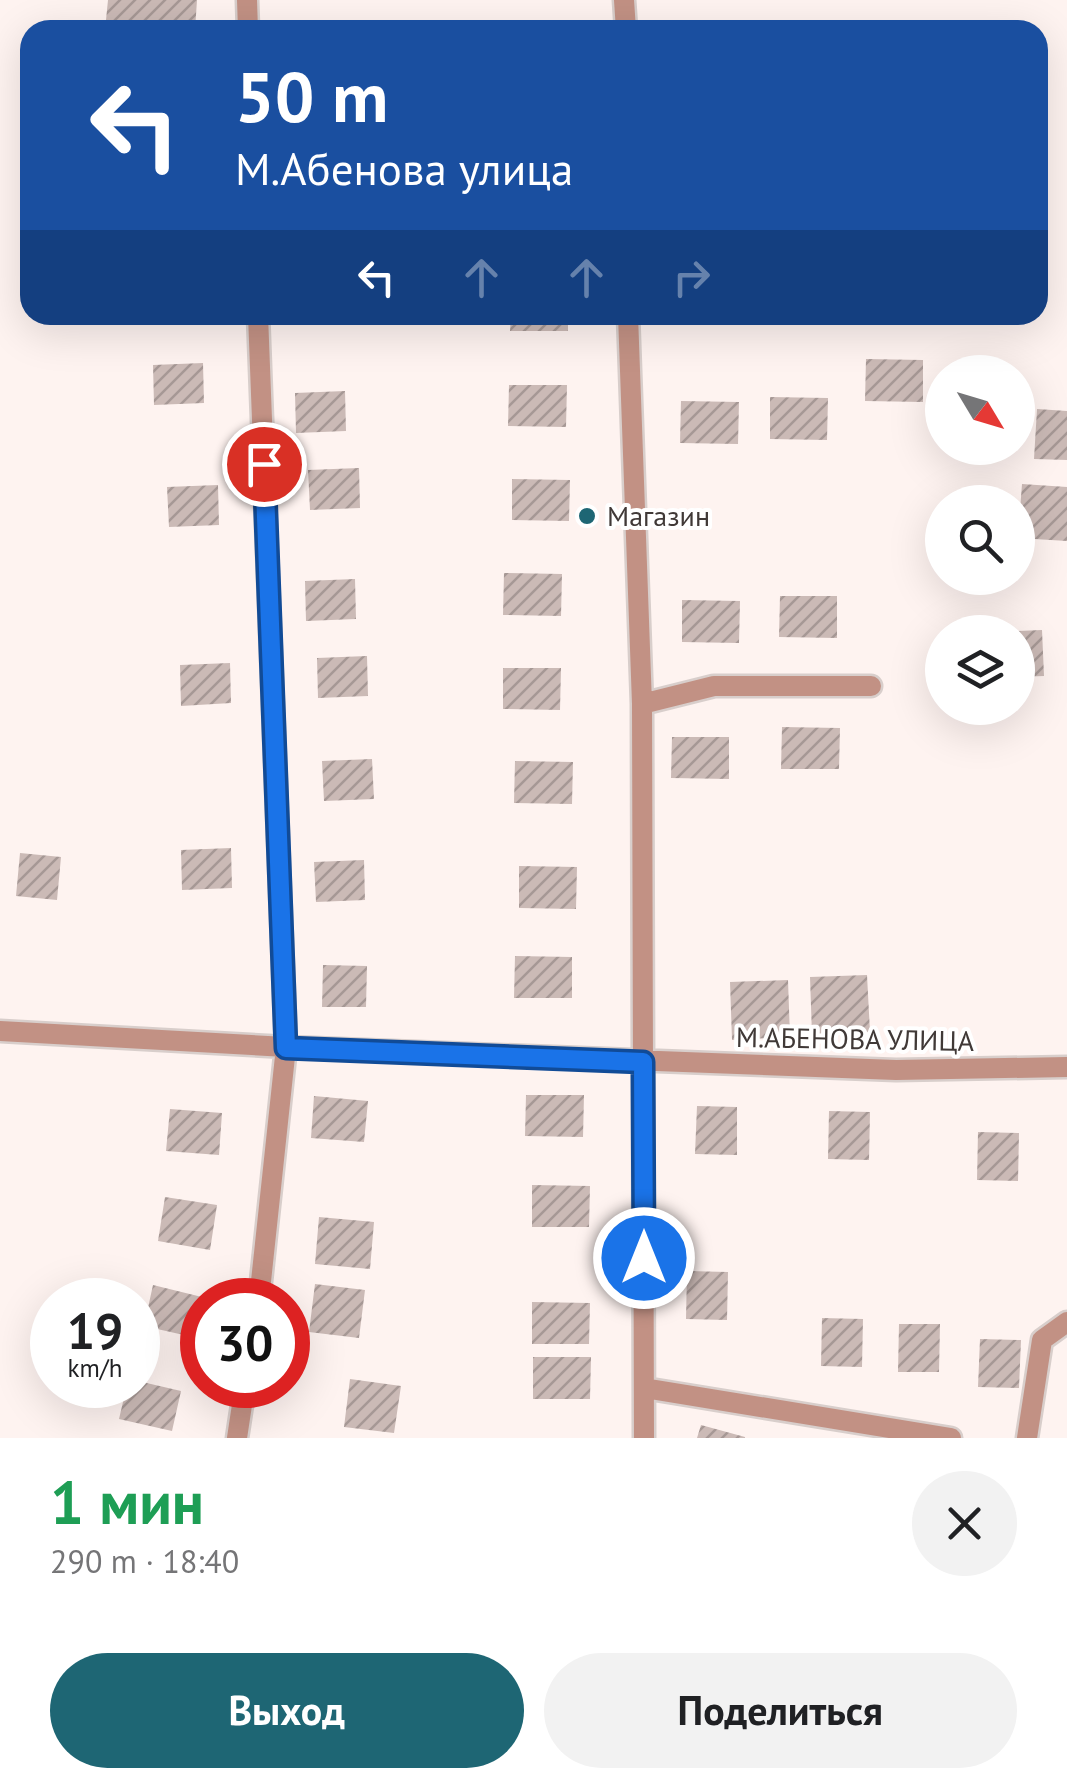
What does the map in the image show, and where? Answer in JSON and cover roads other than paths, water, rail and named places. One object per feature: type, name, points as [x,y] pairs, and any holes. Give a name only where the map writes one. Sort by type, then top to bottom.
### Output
[{"type":"street","points":[[258,325],[286,1048],[261,1278]]},
{"type":"street","points":[[628,325],[642,704],[644,1438]]},
{"type":"street","points":[[642,704],[714,686],[871,686]]},
{"type":"street","name":"М.АБЕНОВА УЛИЦА","points":[[0,1031],[286,1048],[643,1062],[896,1070],[1067,1066]]},
{"type":"street","points":[[1027,1438],[1042,1340],[1067,1322]]},
{"type":"street","points":[[644,1388],[951,1438]]},
{"type":"street","points":[[237,1438],[242,1408]]},
{"type":"place","name":"Магазин","points":[[587,516]]}]
